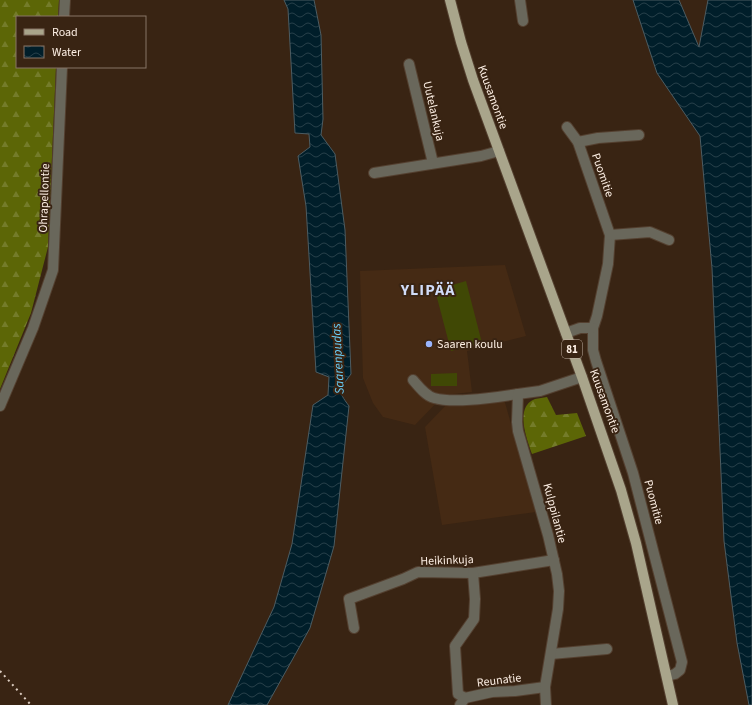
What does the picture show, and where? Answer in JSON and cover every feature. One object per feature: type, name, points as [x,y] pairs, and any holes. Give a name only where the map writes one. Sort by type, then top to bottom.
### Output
[{"type":"main road","name":"Kuusamontie","points":[[450,0],[465,56],[582,377],[619,484],[636,543],[673,705]]},
{"type":"street","points":[[64,16],[65,0]]},
{"type":"street","points":[[520,0],[523,21]]},
{"type":"street","name":"Uutelankuja","points":[[409,64],[433,164]]},
{"type":"street","name":"Ohrapellontie","points":[[0,406],[33,328],[53,270],[62,68]]},
{"type":"street","name":"Puomitie","points":[[567,126],[578,142],[610,235],[608,264],[593,328],[593,350],[632,473],[682,662],[680,670],[675,674],[667,676]]},
{"type":"street","points":[[578,142],[598,138],[639,135]]},
{"type":"street","points":[[374,174],[481,156],[499,151]]},
{"type":"street","points":[[610,235],[650,232],[669,240]]},
{"type":"street","points":[[566,333],[580,328],[593,328]]},
{"type":"street","points":[[413,380],[420,389],[433,398],[448,400],[540,391],[582,377]]},
{"type":"street","name":"Kulppilantie","points":[[518,394],[518,431],[554,560],[559,591],[558,609],[545,687],[546,705]]},
{"type":"street","name":"Heikinkuja","points":[[354,628],[349,599],[418,572],[473,573],[554,560]]},
{"type":"street","points":[[462,702],[458,694],[455,646],[474,619],[475,599],[473,573]]},
{"type":"street","points":[[551,654],[607,649]]},
{"type":"street","name":"Reunatie","points":[[462,702],[492,692],[545,687]]},
{"type":"shaded area","name":"Saaren koulu","points":[[505,265],[526,336],[467,351],[472,392],[444,395],[415,425],[383,417],[373,403],[363,378],[360,271]]},
{"type":"shaded area","points":[[504,399],[536,512],[442,525],[425,427],[448,403]]},
{"type":"green space","points":[[0,0],[59,0],[58,16],[16,16],[16,68],[56,68],[48,247],[31,313],[0,389]]},
{"type":"green space","points":[[466,281],[482,343],[451,351],[435,290]]},
{"type":"green space","points":[[457,373],[457,386],[431,386],[431,374]]},
{"type":"green space","points":[[547,397],[556,415],[577,413],[586,436],[532,454],[525,432],[525,409],[529,403],[535,399]]},
{"type":"water","name":"Saarenpudas","points":[[284,0],[314,0],[321,35],[323,119],[321,135],[335,154],[345,230],[351,374],[342,387],[341,393],[349,406],[334,546],[310,628],[267,705],[228,705],[274,607],[292,544],[313,405],[328,395],[329,377],[316,372],[306,206],[298,156],[310,147],[309,134],[295,133],[288,9]]},
{"type":"water","points":[[633,0],[679,0],[699,47],[708,0],[752,0],[752,705],[749,705],[737,643],[724,541],[712,268],[700,136],[657,73]]},
{"type":"railway","points":[[0,671],[31,705]]},
{"type":"place","name":"Saaren koulu","points":[[429,344]]},
{"type":"district","name":"YLIPÄÄ","points":[[428,289]]}]
